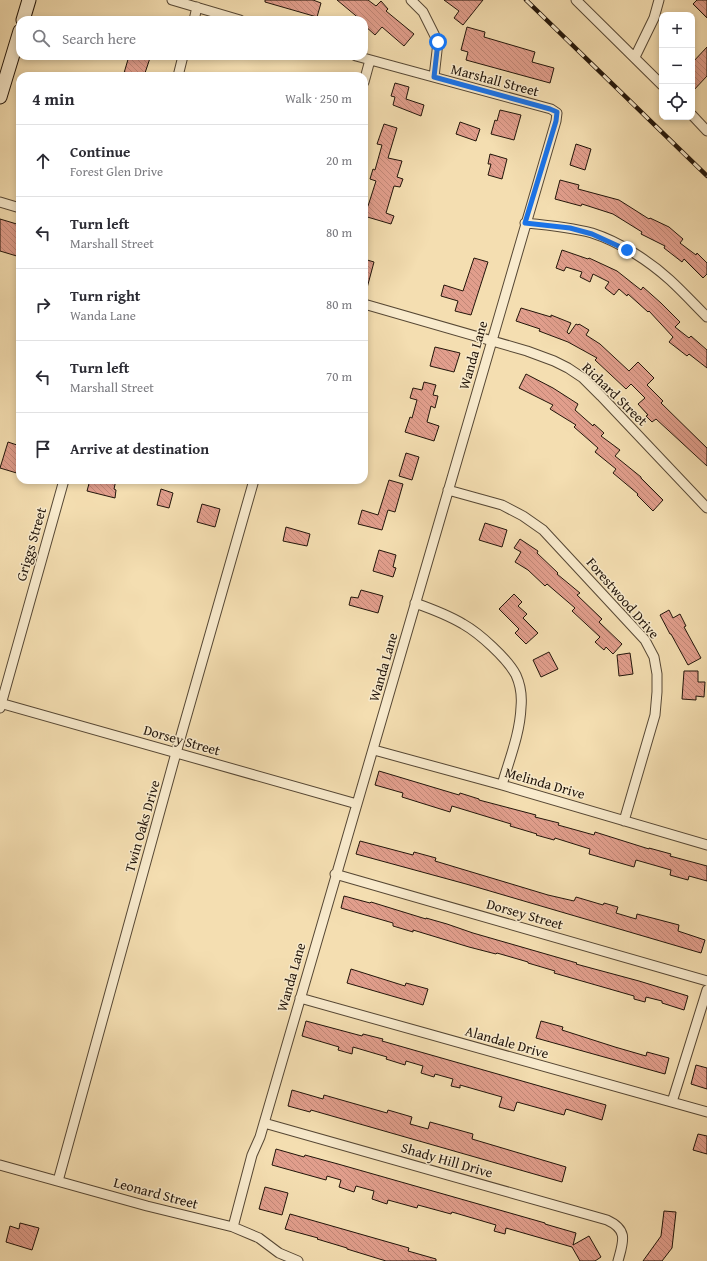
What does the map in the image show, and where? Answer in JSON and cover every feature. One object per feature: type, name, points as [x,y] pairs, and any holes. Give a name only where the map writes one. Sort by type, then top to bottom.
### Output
[{"type":"street","points":[[24,16],[29,0]]},
{"type":"street","points":[[172,0],[227,16]]},
{"type":"street","points":[[411,0],[423,12],[438,42],[434,77]]},
{"type":"street","points":[[576,0],[661,84]]},
{"type":"street","points":[[635,57],[654,18],[659,0]]},
{"type":"street","points":[[195,16],[197,7]]},
{"type":"street","points":[[0,97],[16,43]]},
{"type":"street","points":[[179,72],[182,60]]},
{"type":"street","points":[[367,72],[370,60]]},
{"type":"street","name":"Marshall Street","points":[[370,60],[557,112]]},
{"type":"street","name":"Wanda Lane","points":[[233,1227],[252,1155],[260,1137],[335,874],[374,750],[415,602],[556,121],[557,112]]},
{"type":"street","points":[[695,118],[707,131]]},
{"type":"street","points":[[0,202],[16,207]]},
{"type":"street","points":[[525,223],[570,228],[592,234],[627,250],[648,262],[671,280],[707,317]]},
{"type":"street","name":"Richard Street","points":[[368,305],[492,340],[554,361],[568,368],[583,378],[707,508]]},
{"type":"street","name":"Griggs Street","points":[[0,705],[63,484]]},
{"type":"street","name":"Twin Oaks Drive","points":[[58,1181],[176,753],[253,484]]},
{"type":"street","name":"Forestwood Drive","points":[[448,490],[502,505],[523,516],[543,530],[645,640],[654,657],[657,674],[657,692],[654,715],[624,821]]},
{"type":"street","points":[[415,602],[445,614],[464,624],[483,638],[516,675],[521,691],[522,707],[518,728],[502,785]]},
{"type":"street","name":"Dorsey Street","points":[[0,705],[357,804]]},
{"type":"street","name":"Melinda Drive","points":[[374,750],[502,785],[707,845]]},
{"type":"street","name":"Dorsey Street","points":[[335,874],[707,981]]},
{"type":"street","points":[[672,1102],[707,990]]},
{"type":"street","name":"Alandale Drive","points":[[300,998],[707,1112]]},
{"type":"street","name":"Shady Hill Drive","points":[[264,1123],[607,1220],[620,1229],[624,1235],[618,1261]]},
{"type":"street","name":"Leonard Street","points":[[0,1165],[147,1206],[233,1227],[259,1238],[279,1253],[298,1261]]},
{"type":"building","points":[[265,0],[313,0],[321,3],[317,16],[314,16],[265,2]]},
{"type":"building","points":[[337,0],[368,0],[376,6],[381,1],[388,9],[386,11],[414,34],[404,46],[382,27],[375,35],[368,29],[368,16],[356,16]]},
{"type":"building","points":[[444,0],[483,0],[463,25],[454,18],[459,11]]},
{"type":"building","points":[[697,0],[707,0],[707,18],[693,4]]},
{"type":"building","points":[[467,27],[485,32],[484,37],[535,52],[532,62],[554,68],[550,83],[466,60],[468,52],[461,50]]},
{"type":"building","points":[[707,47],[707,76],[695,89],[695,84],[695,60]]},
{"type":"building","points":[[128,60],[149,60],[145,72],[124,72]]},
{"type":"building","points":[[395,83],[409,87],[406,99],[424,105],[421,116],[393,105],[395,97],[391,96]]},
{"type":"building","points":[[500,110],[521,115],[514,140],[491,134]]},
{"type":"building","points":[[460,122],[480,129],[476,141],[456,134]]},
{"type":"building","points":[[384,124],[397,128],[388,158],[402,161],[397,177],[403,179],[400,187],[394,186],[386,213],[394,216],[391,224],[368,217],[368,206],[376,181],[370,179],[373,169],[375,170],[382,145],[377,144]]},
{"type":"building","points":[[576,144],[591,149],[585,170],[570,165]]},
{"type":"building","points":[[490,154],[507,159],[502,179],[488,175],[491,164],[488,164]]},
{"type":"building","points":[[560,180],[579,185],[578,189],[619,200],[649,219],[650,218],[669,227],[683,239],[680,243],[696,255],[697,253],[707,263],[707,274],[703,278],[684,259],[682,262],[664,248],[665,246],[641,234],[642,232],[613,214],[582,204],[581,206],[555,199]]},
{"type":"building","points":[[0,219],[16,224],[16,256],[0,251]]},
{"type":"building","points":[[562,250],[588,259],[589,258],[617,271],[641,290],[643,287],[680,322],[675,327],[689,338],[691,336],[707,350],[707,368],[689,354],[687,356],[669,342],[673,337],[649,311],[648,312],[628,294],[627,296],[619,289],[614,295],[605,288],[609,282],[593,274],[590,282],[580,277],[582,272],[566,267],[564,271],[556,268]]},
{"type":"building","points":[[474,258],[488,262],[471,315],[455,311],[458,301],[441,296],[444,285],[463,291]]},
{"type":"building","points":[[368,260],[374,262],[368,284]]},
{"type":"building","points":[[521,308],[551,317],[551,315],[571,323],[567,332],[569,334],[576,324],[579,324],[589,330],[586,335],[600,344],[629,371],[638,362],[654,378],[647,385],[663,401],[661,403],[707,448],[707,466],[656,419],[652,422],[646,416],[648,415],[638,404],[645,398],[631,384],[626,389],[595,360],[597,358],[568,342],[539,331],[540,329],[516,321]]},
{"type":"building","points":[[435,347],[460,353],[454,372],[430,366]]},
{"type":"building","points":[[526,374],[553,388],[578,404],[575,410],[593,426],[594,424],[604,433],[601,436],[620,450],[615,456],[641,477],[663,500],[653,511],[637,495],[638,494],[613,473],[616,469],[595,452],[598,448],[574,427],[576,425],[550,409],[553,405],[519,388]]},
{"type":"building","points":[[424,382],[436,385],[433,395],[438,396],[435,408],[431,406],[427,422],[439,426],[434,441],[405,432],[410,417],[412,418],[417,400],[410,398],[413,388],[422,390]]},
{"type":"building","points":[[8,442],[16,445],[16,473],[0,468]]},
{"type":"building","points":[[406,453],[419,457],[412,480],[399,476]]},
{"type":"building","points":[[389,480],[403,484],[395,512],[388,510],[382,530],[358,524],[362,510],[378,515]]},
{"type":"building","points":[[89,484],[115,484],[114,489],[116,490],[115,498],[87,491]]},
{"type":"building","points":[[161,489],[173,493],[169,508],[157,505]]},
{"type":"building","points":[[202,504],[220,509],[215,527],[197,522]]},
{"type":"building","points":[[485,523],[507,530],[502,547],[479,540]]},
{"type":"building","points":[[286,527],[310,534],[307,546],[283,541]]},
{"type":"building","points":[[520,539],[538,551],[537,553],[558,573],[557,574],[580,593],[577,595],[602,619],[599,622],[622,644],[613,654],[606,647],[604,650],[595,642],[600,637],[572,611],[575,608],[547,584],[545,586],[528,570],[515,562],[521,552],[514,548]]},
{"type":"building","points":[[379,550],[396,555],[393,567],[396,568],[393,577],[373,571]]},
{"type":"building","points":[[361,590],[383,596],[378,613],[349,605],[351,597],[358,598]]},
{"type":"building","points":[[514,594],[522,602],[518,606],[527,614],[523,618],[538,633],[526,644],[515,633],[519,629],[499,609]]},
{"type":"building","points":[[669,610],[673,618],[680,614],[686,626],[684,627],[701,658],[688,665],[660,615]]},
{"type":"building","points":[[549,652],[558,669],[541,677],[533,660]]},
{"type":"building","points":[[630,653],[633,674],[619,676],[617,655]]},
{"type":"building","points":[[684,671],[698,671],[698,682],[705,682],[704,697],[696,696],[696,700],[682,699]]},
{"type":"building","points":[[379,771],[459,795],[460,793],[479,800],[536,815],[535,817],[559,823],[558,825],[594,835],[595,832],[707,866],[707,881],[689,876],[688,880],[670,875],[671,870],[636,860],[634,867],[589,854],[590,849],[555,838],[554,840],[536,835],[537,834],[510,826],[511,824],[452,806],[450,812],[402,797],[403,793],[375,785]]},
{"type":"building","points":[[360,841],[413,855],[414,852],[436,858],[435,861],[548,895],[574,901],[576,897],[603,905],[604,903],[618,907],[616,913],[636,919],[637,914],[679,925],[678,931],[705,940],[701,953],[466,884],[356,854]]},
{"type":"building","points":[[344,896],[371,902],[447,924],[577,963],[576,964],[688,996],[684,1010],[662,1003],[662,1001],[646,997],[645,1002],[634,999],[634,996],[554,973],[555,971],[528,962],[469,947],[413,930],[413,932],[393,926],[393,923],[341,908]]},
{"type":"building","points":[[351,969],[405,986],[406,983],[428,989],[423,1005],[347,983]]},
{"type":"building","points":[[306,1021],[362,1036],[363,1034],[383,1039],[382,1041],[606,1105],[602,1120],[566,1109],[564,1115],[517,1102],[514,1111],[499,1107],[502,1097],[460,1085],[460,1088],[451,1086],[453,1079],[435,1074],[434,1077],[421,1073],[423,1066],[406,1061],[405,1065],[386,1059],[387,1057],[353,1047],[352,1054],[338,1050],[339,1047],[302,1036]]},
{"type":"building","points":[[541,1021],[563,1027],[562,1030],[646,1056],[647,1052],[669,1058],[665,1074],[536,1038]]},
{"type":"building","points":[[696,1065],[707,1068],[707,1089],[691,1084]]},
{"type":"building","points":[[292,1090],[323,1099],[324,1095],[387,1113],[388,1110],[412,1117],[410,1124],[428,1129],[430,1122],[473,1134],[472,1139],[566,1167],[562,1182],[311,1110],[310,1112],[288,1106]]},
{"type":"building","points":[[698,1134],[707,1136],[707,1154],[693,1150]]},
{"type":"building","points":[[276,1149],[338,1164],[576,1233],[573,1245],[589,1236],[601,1257],[595,1261],[580,1261],[572,1247],[506,1228],[505,1234],[494,1231],[496,1225],[452,1212],[451,1214],[418,1205],[417,1208],[388,1200],[387,1204],[372,1199],[374,1191],[356,1186],[354,1192],[339,1187],[341,1180],[327,1176],[326,1180],[272,1165]]},
{"type":"building","points":[[265,1187],[288,1193],[282,1215],[259,1209]]},
{"type":"building","points":[[664,1211],[676,1212],[672,1248],[662,1261],[643,1261],[661,1236]]},
{"type":"building","points":[[290,1214],[409,1248],[408,1251],[436,1259],[436,1261],[386,1261],[347,1249],[317,1239],[318,1238],[285,1229]]},
{"type":"building","points":[[20,1223],[39,1228],[32,1250],[6,1242],[10,1226],[19,1229]]},
{"type":"railway","points":[[526,0],[707,176]]},
{"type":"route","points":[[438,42],[434,77],[557,112],[556,121],[525,223],[570,228],[592,234],[627,250]]}]
